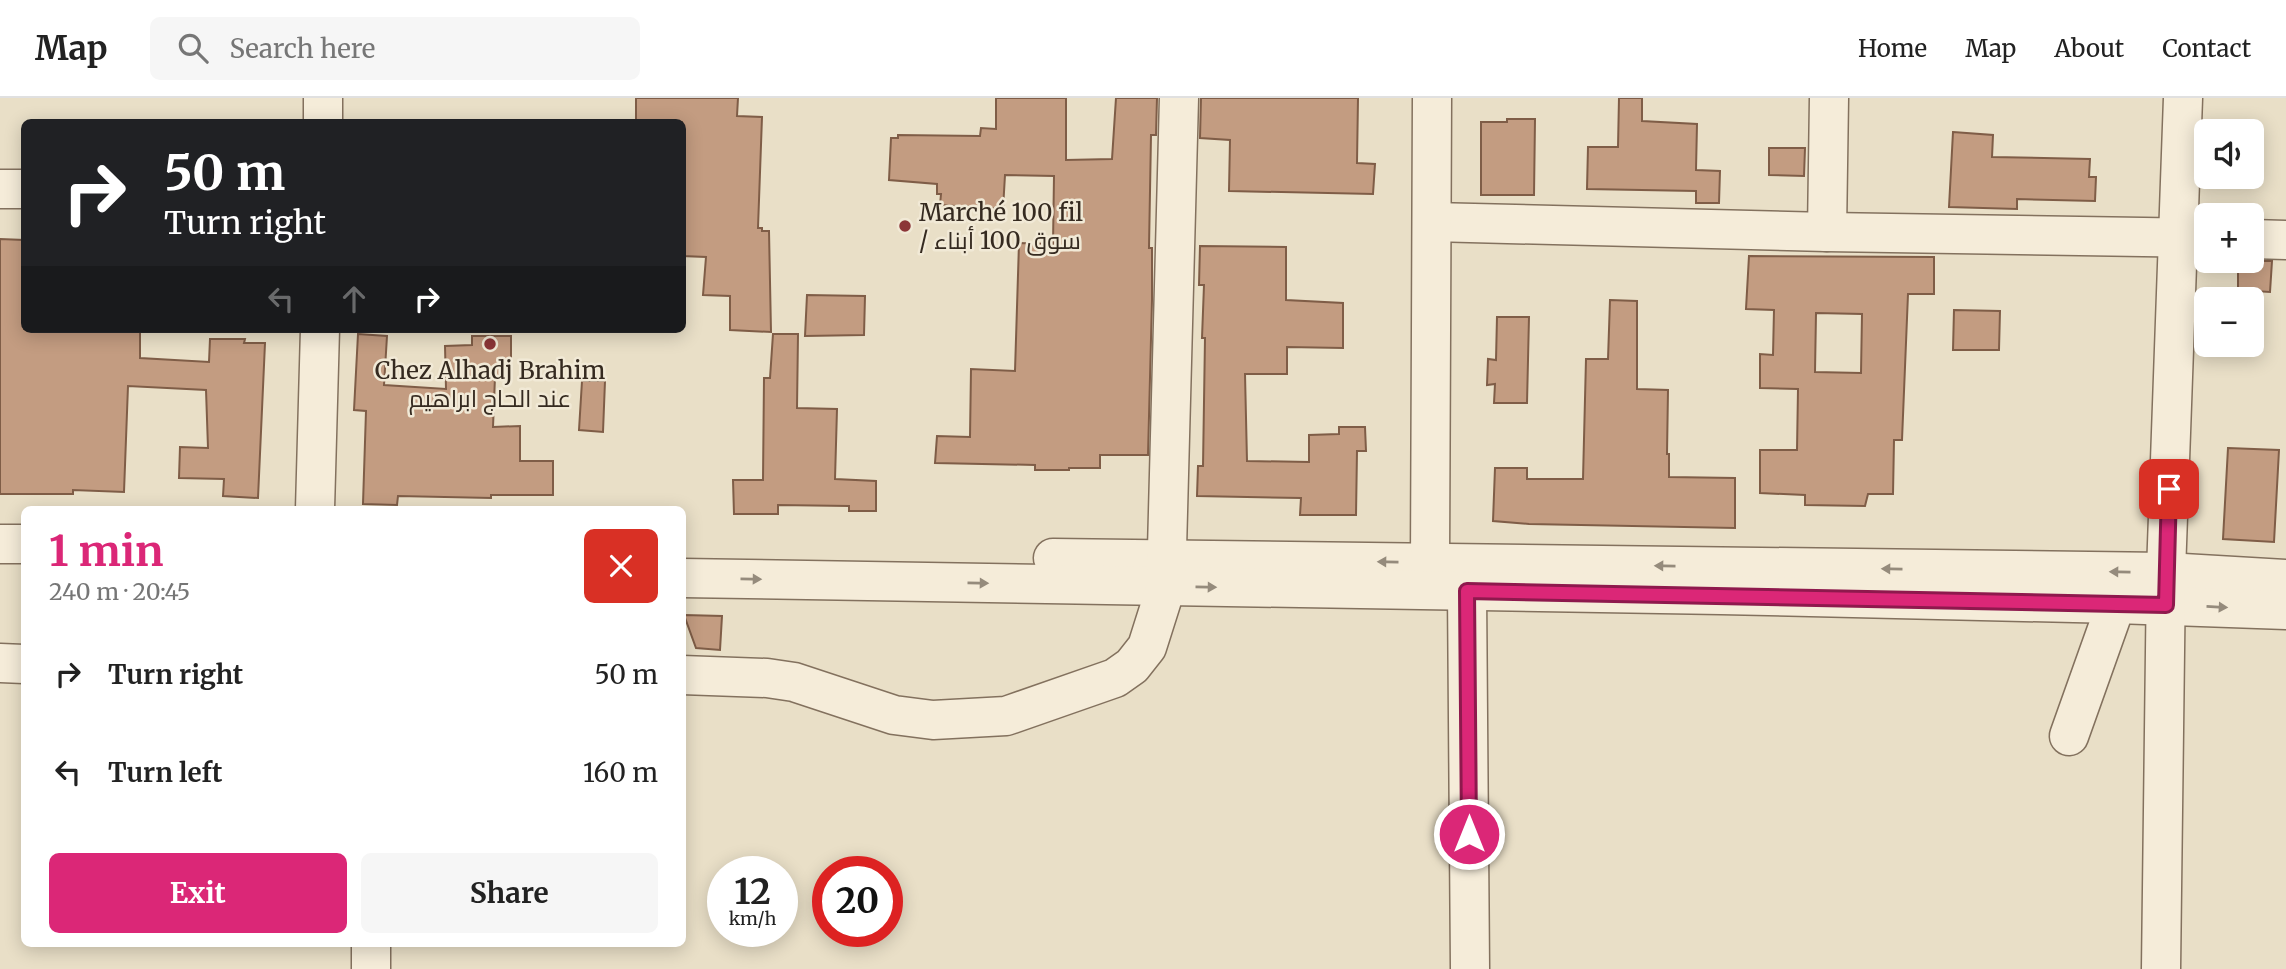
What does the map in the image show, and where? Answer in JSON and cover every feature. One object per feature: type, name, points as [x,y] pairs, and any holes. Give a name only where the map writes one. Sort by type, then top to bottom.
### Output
[{"type":"street","points":[[323,98],[323,119]]},
{"type":"street","points":[[686,675],[767,678],[794,682],[894,715],[933,720],[1006,716],[1115,678],[1132,667],[1147,647],[1167,573],[1179,98]]},
{"type":"street","points":[[1430,563],[1432,98]]},
{"type":"street","points":[[1826,232],[1829,98]]},
{"type":"street","points":[[2161,969],[2166,589],[2193,238],[2183,98]]},
{"type":"street","points":[[0,189],[21,190]]},
{"type":"street","points":[[1432,222],[2193,238]]},
{"type":"street","points":[[2264,239],[2286,240]]},
{"type":"street","points":[[315,506],[320,333]]},
{"type":"street","points":[[0,544],[21,544]]},
{"type":"street","points":[[686,553],[1167,573],[1467,591],[2116,604],[2166,589],[2286,610]]},
{"type":"street","points":[[686,578],[1167,573],[1430,563],[2166,589],[2286,579]]},
{"type":"street","points":[[0,565],[21,565]]},
{"type":"street","points":[[1467,591],[1471,969]]},
{"type":"street","points":[[2069,736],[2116,604]]},
{"type":"street","points":[[0,663],[21,664]]},
{"type":"street","points":[[371,947],[371,969]]},
{"type":"building","points":[[636,98],[738,98],[737,116],[762,117],[758,228],[769,231],[771,332],[730,330],[730,296],[703,295],[706,257],[686,256],[686,119],[636,119]]},
{"type":"building","points":[[996,98],[1066,98],[1066,160],[1112,159],[1116,98],[1157,98],[1156,135],[1151,135],[1149,248],[1152,248],[1152,300],[1148,455],[1100,455],[1100,468],[1069,470],[1035,470],[1035,465],[935,463],[937,436],[970,437],[971,369],[1015,371],[1019,243],[1053,244],[1054,176],[1005,175],[1003,209],[940,205],[941,194],[937,194],[937,184],[889,180],[891,138],[898,138],[898,135],[980,136],[981,128],[996,129]]},
{"type":"building","points":[[1201,98],[1358,98],[1357,163],[1375,164],[1373,194],[1229,191],[1230,140],[1200,138]]},
{"type":"building","points":[[1619,98],[1642,98],[1642,121],[1697,124],[1696,170],[1720,171],[1719,203],[1696,203],[1696,191],[1587,189],[1588,147],[1618,147]]},
{"type":"building","points":[[1507,119],[1535,119],[1534,195],[1481,195],[1481,122],[1507,122]]},
{"type":"building","points":[[1953,132],[1993,135],[1992,157],[2090,159],[2089,177],[2096,177],[2095,201],[2017,199],[2017,209],[1949,207]]},
{"type":"building","points":[[1769,148],[1805,148],[1804,176],[1769,175]]},
{"type":"building","points":[[0,239],[21,240],[21,333],[140,333],[140,358],[209,362],[210,339],[245,339],[244,343],[265,343],[258,498],[223,496],[224,479],[179,478],[180,447],[208,448],[206,390],[128,386],[124,492],[73,490],[73,494],[0,494]]},
{"type":"building","points":[[1200,246],[1286,247],[1286,300],[1343,303],[1343,348],[1287,347],[1287,374],[1245,374],[1247,461],[1309,462],[1309,435],[1339,434],[1339,427],[1365,427],[1366,451],[1357,451],[1356,515],[1300,515],[1301,498],[1197,496],[1198,466],[1203,466],[1205,338],[1202,338],[1204,285],[1199,285]]},
{"type":"building","points":[[1749,256],[1934,257],[1934,294],[1908,294],[1902,440],[1894,440],[1893,494],[1868,494],[1865,506],[1805,505],[1805,495],[1760,493],[1760,450],[1797,450],[1798,389],[1760,388],[1760,354],[1773,355],[1774,310],[1746,309]],"holes":[[[1816,313],[1862,314],[1861,373],[1815,372]]]},
{"type":"building","points":[[2264,261],[2272,261],[2270,292],[2264,292],[2264,287],[2238,287],[2238,273],[2264,273]]},
{"type":"building","points":[[807,295],[865,296],[864,335],[805,336]]},
{"type":"building","points":[[1610,300],[1637,301],[1637,389],[1668,390],[1669,477],[1735,478],[1735,528],[1493,521],[1495,468],[1527,468],[1527,479],[1583,479],[1586,359],[1608,359]]},
{"type":"building","points":[[1954,310],[2000,311],[1999,350],[1953,350]]},
{"type":"building","points":[[1497,317],[1529,317],[1527,403],[1494,403],[1495,384],[1487,385],[1488,359],[1496,360]]},
{"type":"building","points":[[358,334],[387,336],[384,385],[446,389],[445,346],[472,345],[472,336],[511,336],[511,377],[495,377],[493,427],[520,426],[520,461],[553,461],[553,495],[491,495],[491,498],[398,496],[397,505],[363,504],[366,411],[354,410]]},
{"type":"building","points":[[773,334],[798,334],[797,408],[837,409],[835,479],[876,481],[876,511],[849,511],[849,506],[778,505],[778,514],[734,514],[733,480],[763,480],[764,378],[770,378]]},
{"type":"building","points":[[582,381],[605,381],[603,432],[579,430]]},
{"type":"building","points":[[2228,448],[2279,450],[2274,542],[2223,539]]},
{"type":"building","points":[[686,615],[722,616],[720,650],[696,648]]},
{"type":"place","name":"Marché 100 fil / سوق 100 أبناء","points":[[905,226]]},
{"type":"place","name":"Chez Alhadj Brahim عند الحاج ابراهيم","points":[[490,344]]},
{"type":"route","points":[[1469,834],[1467,591],[2166,605],[2169,489]]}]
